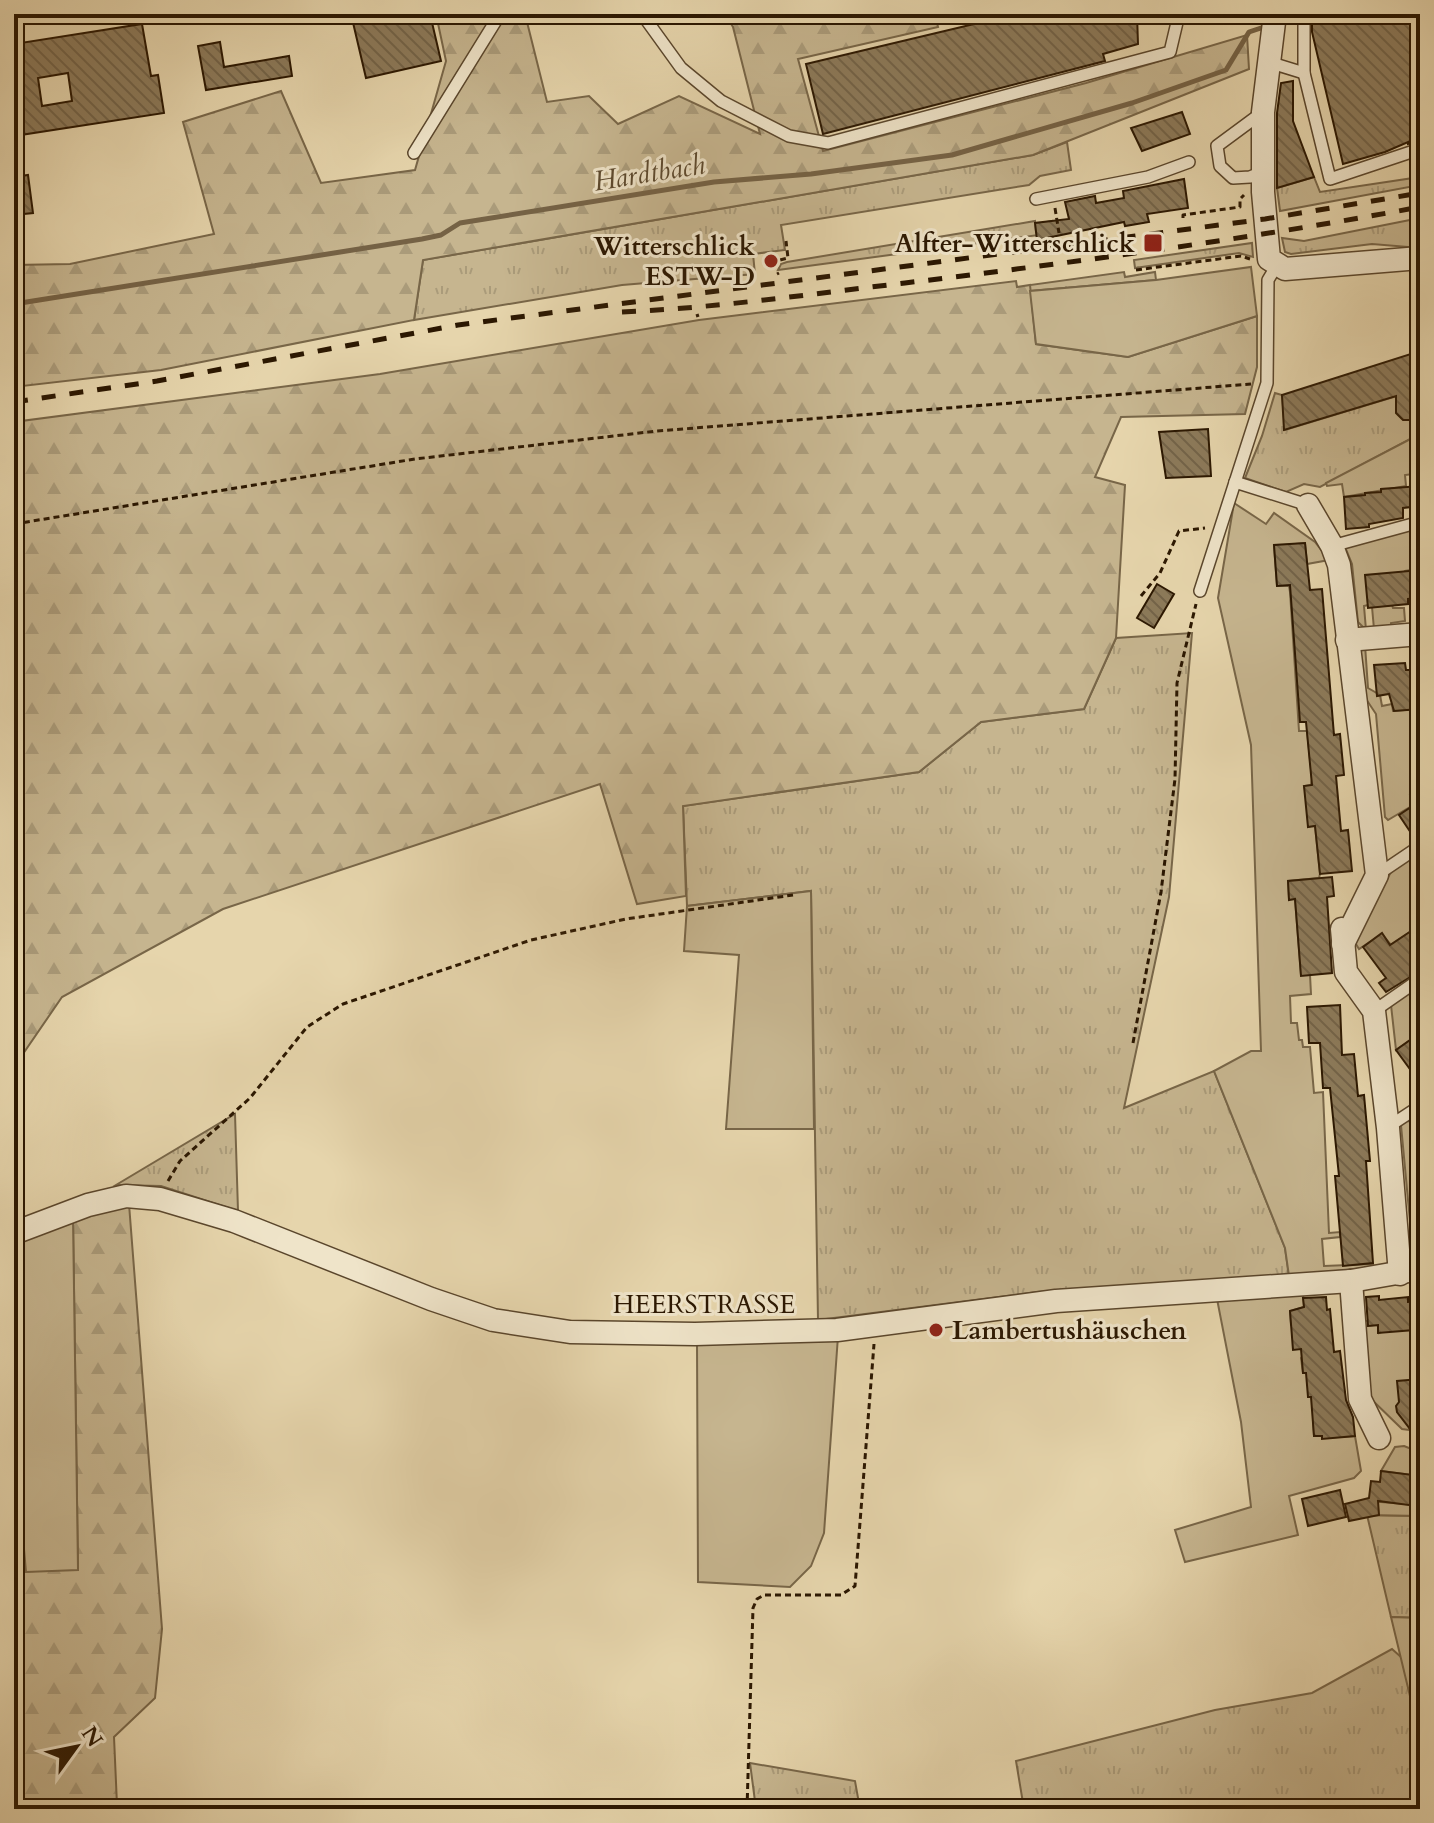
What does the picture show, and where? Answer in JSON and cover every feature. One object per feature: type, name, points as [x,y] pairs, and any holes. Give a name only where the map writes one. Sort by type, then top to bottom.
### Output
[{"type":"street","points":[[1275,14],[1263,112],[1269,259],[1266,263],[1285,269],[1420,258]]},
{"type":"street","points":[[1308,505],[1332,546],[1339,565],[1376,864],[1341,919],[1349,1002],[1378,1043]]},
{"type":"street","points":[[1347,640],[1420,634]]},
{"type":"street","points":[[1346,972],[1374,1011],[1410,1272]]},
{"type":"street","name":"HEERSTRASSE","points":[[14,1233],[51,1217],[126,1196],[160,1199],[234,1221],[431,1299],[493,1320],[570,1332],[695,1334],[837,1330],[977,1310],[1121,1295],[1351,1281],[1410,1272]]},
{"type":"street","points":[[1351,1281],[1360,1399],[1379,1438]]},
{"type":"lane","points":[[414,153],[500,14]]},
{"type":"lane","points":[[576,14],[577,18],[590,14]]},
{"type":"lane","points":[[642,14],[681,68],[721,101],[789,136],[828,143],[1170,52],[1179,14]]},
{"type":"lane","points":[[1304,14],[1304,73],[1330,179],[1420,149]]},
{"type":"lane","points":[[1268,62],[1304,73]]},
{"type":"lane","points":[[1263,112],[1217,146],[1220,166],[1233,178],[1264,172]]},
{"type":"lane","points":[[1036,199],[1148,177],[1189,162]]},
{"type":"lane","points":[[1200,591],[1267,383],[1266,263]]},
{"type":"lane","points":[[1235,482],[1308,505]]},
{"type":"lane","points":[[1332,546],[1420,522]]},
{"type":"lane","points":[[1376,864],[1420,846]]},
{"type":"lane","points":[[1374,1011],[1420,979]]},
{"type":"lane","points":[[1388,1128],[1420,1106]]},
{"type":"path","points":[[1183,218],[1183,215],[1240,207],[1243,195]]},
{"type":"path","points":[[1056,217],[1059,233]]},
{"type":"path","points":[[780,260],[788,258],[786,241]]},
{"type":"path","points":[[1136,270],[1241,256],[1266,263]]},
{"type":"path","points":[[14,524],[415,459],[657,431],[1267,383]]},
{"type":"path","points":[[1141,596],[1160,573],[1179,531],[1221,526]]},
{"type":"path","points":[[1133,1043],[1161,892],[1175,779],[1177,683],[1200,591]]},
{"type":"path","points":[[160,1199],[180,1161],[250,1098],[307,1027],[343,1004],[531,940],[626,919],[793,895]]},
{"type":"path","points":[[747,1809],[753,1608],[757,1599],[764,1595],[841,1595],[855,1586],[876,1325]]},
{"type":"green space","points":[[436,14],[525,14],[547,102],[589,96],[618,124],[679,96],[760,134],[733,27],[725,14],[935,14],[938,27],[798,59],[823,151],[1086,83],[1247,35],[1249,69],[1033,155],[423,260],[414,320],[161,370],[14,387],[14,265],[70,264],[214,234],[183,122],[281,91],[321,183],[415,170],[446,61]]},
{"type":"green space","points":[[1067,142],[1071,170],[1040,176],[1029,185],[781,225],[785,250],[753,254],[755,274],[622,285],[414,320],[423,260],[1033,155]]},
{"type":"green space","points":[[1314,177],[1320,192],[1420,177],[1420,185],[1280,211],[1277,188]]},
{"type":"green space","points":[[1420,218],[1420,248],[1372,244],[1291,254],[1285,252],[1282,238],[1304,241]]},
{"type":"green space","points":[[1035,221],[1036,232],[1052,221],[1054,233],[778,270],[781,264],[787,262]]},
{"type":"green space","points":[[1252,243],[1253,257],[1239,253],[1135,268],[1134,260]]},
{"type":"green space","points":[[1251,267],[1257,316],[1128,357],[1036,344],[1030,291],[1156,280]]},
{"type":"green space","points":[[1124,272],[1125,277],[1155,272],[1156,280],[1030,291],[1030,285]]},
{"type":"green space","points":[[1016,281],[1017,287],[1030,285],[1036,344],[1128,357],[1257,316],[1257,367],[1245,414],[1121,417],[1095,477],[1125,485],[1116,638],[1084,709],[981,722],[919,772],[683,806],[686,896],[637,904],[600,784],[223,909],[62,997],[14,1067],[14,422],[380,374],[699,320]]},
{"type":"green space","points":[[1420,389],[1420,434],[1320,487],[1304,484],[1286,492],[1245,478],[1275,393],[1282,395],[1285,430]]},
{"type":"green space","points":[[1420,434],[1420,473],[1405,475],[1406,486],[1344,497],[1342,484],[1327,486],[1326,483]]},
{"type":"green space","points":[[1234,503],[1266,524],[1274,513],[1315,542],[1329,560],[1307,564],[1305,543],[1274,546],[1277,586],[1289,586],[1290,592],[1299,731],[1307,731],[1312,779],[1311,785],[1304,786],[1315,826],[1320,874],[1319,878],[1288,881],[1289,899],[1295,899],[1301,975],[1310,975],[1311,994],[1290,996],[1291,1023],[1297,1023],[1303,1047],[1310,1047],[1314,1093],[1323,1092],[1329,1233],[1340,1232],[1340,1237],[1322,1239],[1324,1266],[1373,1264],[1374,1267],[1289,1276],[1285,1248],[1214,1071],[1251,1051],[1261,1051],[1251,745],[1218,598]]},
{"type":"green space","points":[[1420,527],[1420,561],[1415,562],[1416,569],[1405,571],[1364,606],[1366,630],[1358,622],[1352,564],[1345,547]]},
{"type":"green space","points":[[1392,605],[1393,608],[1404,608],[1405,621],[1374,629],[1372,607]]},
{"type":"green space","points":[[1192,633],[1169,897],[1124,1108],[1214,1071],[1285,1248],[1289,1276],[1037,1292],[818,1320],[811,891],[687,906],[683,806],[919,772],[981,722],[1084,709],[1116,638]]},
{"type":"green space","points":[[1365,645],[1368,688],[1380,695],[1382,706],[1392,704],[1393,711],[1417,709],[1420,704],[1420,788],[1410,795],[1415,804],[1388,820],[1385,817],[1376,714],[1364,696],[1360,651]]},
{"type":"green space","points":[[1420,853],[1420,925],[1391,945],[1382,934],[1359,949],[1354,941],[1392,870]]},
{"type":"green space","points":[[811,891],[814,1129],[726,1129],[739,955],[684,951],[687,906]]},
{"type":"green space","points":[[1420,986],[1420,1044],[1415,1037],[1396,1050],[1391,1005]]},
{"type":"green space","points":[[235,1114],[238,1211],[161,1186],[116,1185]]},
{"type":"green space","points":[[1408,1120],[1415,1129],[1420,1126],[1420,1210],[1417,1212],[1420,1217],[1420,1255],[1412,1243],[1401,1125]]},
{"type":"green space","points":[[129,1204],[162,1629],[155,1698],[114,1737],[117,1805],[108,1809],[14,1809],[14,1572],[78,1569],[73,1218]]},
{"type":"green space","points":[[73,1218],[78,1570],[26,1572],[14,1434],[14,1239]]},
{"type":"green space","points":[[1303,1294],[1304,1307],[1290,1311],[1291,1325],[1298,1326],[1308,1349],[1301,1358],[1303,1373],[1309,1373],[1308,1397],[1323,1396],[1321,1420],[1313,1421],[1314,1436],[1355,1436],[1361,1471],[1354,1478],[1289,1496],[1298,1535],[1185,1562],[1175,1530],[1251,1507],[1241,1422],[1217,1299]]},
{"type":"green space","points":[[1420,1316],[1420,1420],[1414,1418],[1409,1430],[1402,1429],[1369,1397],[1363,1321],[1368,1321],[1368,1326],[1378,1325],[1379,1333]]},
{"type":"green space","points":[[838,1336],[824,1533],[811,1566],[790,1587],[698,1582],[697,1342]]},
{"type":"green space","points":[[14,1434],[26,1572],[14,1572]]},
{"type":"green space","points":[[1395,1447],[1414,1450],[1420,1462],[1420,1516],[1367,1515],[1369,1501],[1416,1505],[1418,1491],[1411,1490],[1413,1475],[1381,1471]]},
{"type":"green space","points":[[1367,1515],[1420,1516],[1420,1618],[1391,1617]]},
{"type":"green space","points":[[1391,1617],[1420,1618],[1420,1715],[1415,1717]]},
{"type":"green space","points":[[1392,1649],[1420,1674],[1420,1787],[1411,1809],[1024,1809],[1016,1761],[1215,1710],[1312,1693]]},
{"type":"green space","points":[[750,1763],[855,1781],[860,1809],[756,1809]]},
{"type":"building","points":[[351,14],[430,14],[441,61],[366,78]]},
{"type":"building","points":[[1016,14],[1137,14],[1138,44],[1103,54],[1105,61],[823,134],[806,64]]},
{"type":"building","points":[[1312,14],[1420,14],[1420,141],[1408,142],[1343,164],[1312,32]]},
{"type":"building","points":[[142,24],[151,76],[158,75],[164,113],[14,136],[14,44]],"holes":[[[68,73],[72,101],[42,106],[38,78]]]},
{"type":"building","points":[[220,42],[224,67],[289,56],[292,76],[206,90],[198,46]]},
{"type":"building","points":[[1293,81],[1293,121],[1314,177],[1277,188],[1277,113],[1281,83]]},
{"type":"building","points":[[1182,112],[1190,134],[1142,151],[1131,128]]},
{"type":"building","points":[[28,175],[33,213],[14,215],[14,177]]},
{"type":"building","points":[[1184,179],[1188,208],[1147,214],[1149,222],[1125,226],[1124,222],[1037,240],[1035,223],[1069,219],[1065,202],[1095,196],[1096,203],[1124,198],[1123,191]]},
{"type":"building","points":[[1420,351],[1420,414],[1413,420],[1403,420],[1396,413],[1396,396],[1284,430],[1282,395]]},
{"type":"building","points":[[1208,429],[1211,476],[1166,478],[1159,432]]},
{"type":"building","points":[[1420,486],[1420,506],[1403,508],[1403,518],[1346,529],[1344,497],[1381,492],[1381,489]]},
{"type":"building","points":[[1305,543],[1310,590],[1322,589],[1334,735],[1340,734],[1344,775],[1336,776],[1341,831],[1348,830],[1352,871],[1320,874],[1315,826],[1308,827],[1304,786],[1312,785],[1306,722],[1300,722],[1290,585],[1277,586],[1274,545]]},
{"type":"building","points":[[1420,570],[1418,598],[1408,599],[1408,604],[1368,608],[1365,575]]},
{"type":"building","points":[[1157,584],[1174,594],[1154,628],[1137,618]]},
{"type":"building","points":[[1405,663],[1406,670],[1420,670],[1420,709],[1394,711],[1389,694],[1377,696],[1374,665]]},
{"type":"building","points":[[1420,801],[1420,838],[1415,839],[1399,815]]},
{"type":"building","points":[[1332,877],[1334,896],[1327,897],[1332,973],[1301,976],[1295,899],[1289,900],[1288,881]]},
{"type":"building","points":[[1420,925],[1420,971],[1386,992],[1379,983],[1386,978],[1363,947],[1382,933],[1390,945]]},
{"type":"building","points":[[1340,1005],[1342,1055],[1354,1054],[1358,1096],[1364,1095],[1370,1161],[1366,1161],[1373,1263],[1343,1266],[1335,1176],[1339,1176],[1330,1088],[1323,1088],[1320,1043],[1309,1043],[1307,1007]]},
{"type":"building","points":[[1420,1033],[1420,1083],[1396,1050]]},
{"type":"building","points":[[1379,1296],[1379,1300],[1408,1297],[1408,1302],[1420,1301],[1420,1316],[1413,1318],[1414,1330],[1378,1333],[1378,1325],[1368,1326],[1366,1297]]},
{"type":"building","points":[[1326,1297],[1334,1352],[1340,1351],[1346,1400],[1353,1417],[1355,1436],[1322,1439],[1322,1436],[1314,1436],[1311,1397],[1308,1397],[1306,1373],[1303,1373],[1301,1349],[1293,1350],[1290,1311],[1304,1307],[1303,1298]]},
{"type":"building","points":[[1420,1379],[1420,1442],[1397,1412],[1396,1406],[1399,1402],[1397,1381]]},
{"type":"building","points":[[1381,1471],[1413,1475],[1411,1490],[1418,1491],[1416,1506],[1378,1501],[1379,1515],[1349,1521],[1345,1504],[1369,1498],[1371,1481],[1380,1482]]},
{"type":"building","points":[[1340,1490],[1346,1517],[1308,1526],[1302,1499]]},
{"type":"waterway","name":"Hardtbach","points":[[14,304],[422,239],[441,235],[460,223],[714,182],[811,174],[952,155],[1132,103],[1226,70],[1249,32],[1264,27]]},
{"type":"railway","points":[[14,402],[157,381],[458,325],[1265,219],[1420,193]]},
{"type":"railway","points":[[622,312],[763,300],[1034,267],[1227,240],[1420,207]]},
{"type":"place","name":"Alfter-Witterschlick","points":[[1153,243]]},
{"type":"place","name":"Witterschlick ESTW-D","points":[[771,261]]},
{"type":"place","name":"Lambertushäuschen","points":[[936,1330]]}]
